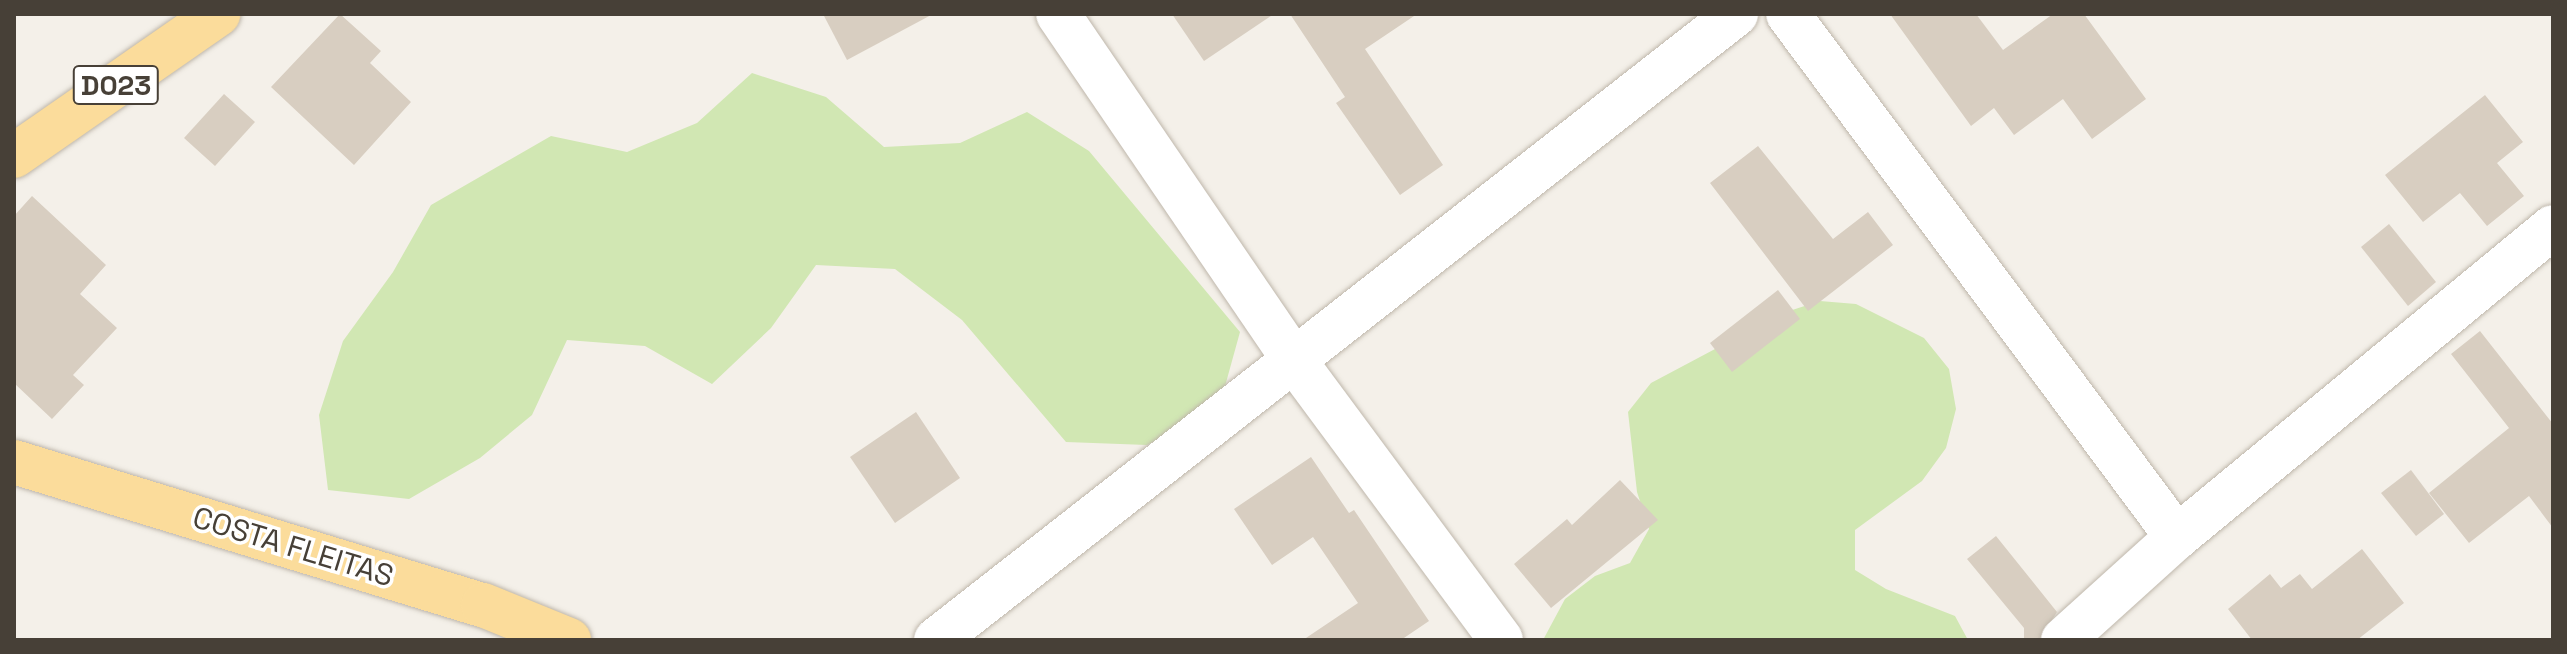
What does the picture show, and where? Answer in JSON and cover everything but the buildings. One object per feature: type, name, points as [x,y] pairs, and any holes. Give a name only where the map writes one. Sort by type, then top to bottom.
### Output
[{"type":"main road","name":"D023","points":[[14,156],[218,14]]},
{"type":"main road","name":"COSTA FLEITAS","points":[[14,462],[483,605],[569,640]]},
{"type":"street","points":[[1058,14],[1294,360],[1501,640]]},
{"type":"street","points":[[936,640],[1736,14]]},
{"type":"street","points":[[1788,14],[2177,537]]},
{"type":"street","points":[[2063,640],[2177,537],[2553,227]]},
{"type":"green space","points":[[752,73],[826,97],[884,147],[960,143],[1027,112],[1089,151],[1240,332],[1219,408],[1147,445],[1066,442],[962,320],[895,269],[816,265],[771,328],[712,384],[645,346],[567,340],[532,415],[480,458],[409,499],[328,490],[319,415],[343,341],[393,272],[431,205],[551,136],[627,152],[697,123]]},
{"type":"green space","points":[[1820,301],[1856,304],[1924,338],[1949,369],[1956,409],[1946,448],[1922,481],[1855,530],[1855,570],[1886,589],[1955,616],[1968,640],[1543,640],[1565,599],[1595,576],[1630,563],[1649,529],[1637,492],[1628,412],[1651,383],[1783,313]]}]
